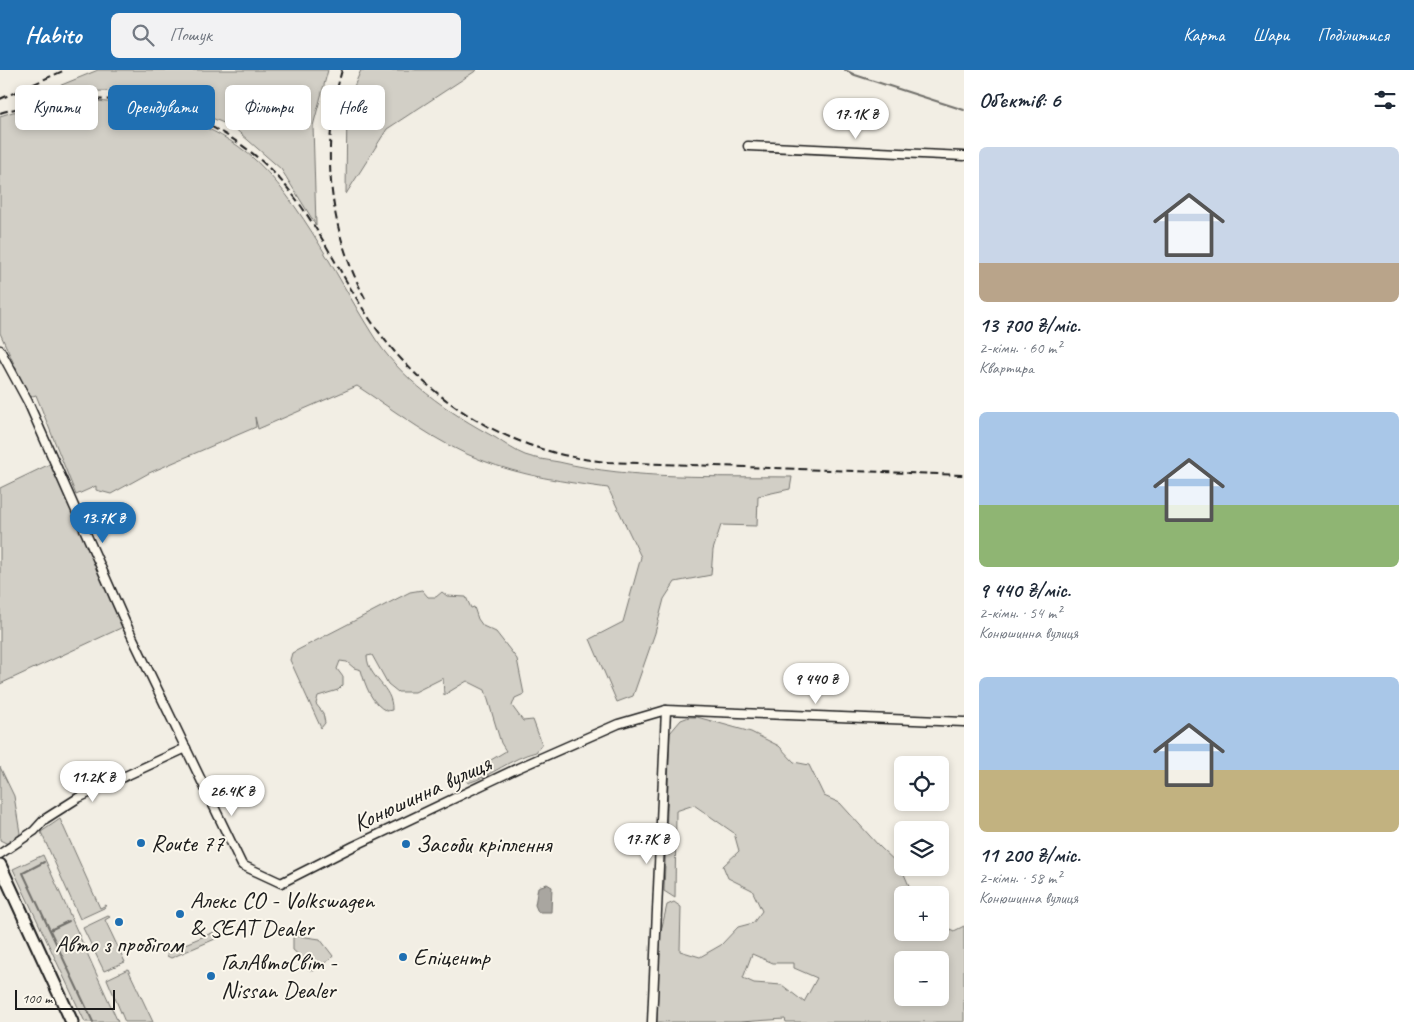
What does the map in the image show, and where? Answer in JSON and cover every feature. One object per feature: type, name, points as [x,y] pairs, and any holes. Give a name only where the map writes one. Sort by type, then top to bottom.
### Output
[{"type":"highway","points":[[0,865],[72,1022]]},
{"type":"street","points":[[748,146],[964,156]]},
{"type":"street","points":[[0,350],[28,402],[126,624],[186,748],[78,798],[45,819],[34,831],[0,854]]},
{"type":"street","points":[[652,1022],[666,710]]},
{"type":"street","name":"Конюшинна вулиця","points":[[186,748],[242,865],[281,883],[518,768],[618,724],[666,710],[964,722]]},
{"type":"shaded area","points":[[98,70],[328,70],[324,85],[321,85],[321,96],[313,126],[316,225],[281,169],[236,130],[311,130],[311,85],[225,85],[225,124],[215,119],[215,85],[108,85],[108,92],[98,91],[98,85],[61,85]]},
{"type":"shaded area","points":[[361,70],[477,70],[387,129],[346,194],[347,130],[385,130],[385,85],[355,85]]},
{"type":"shaded area","points":[[98,101],[108,102],[108,130],[210,130],[238,146],[258,163],[295,207],[328,258],[371,332],[396,365],[443,406],[518,452],[587,468],[616,472],[704,477],[792,477],[790,489],[758,496],[757,526],[721,525],[713,550],[711,575],[675,582],[664,599],[655,633],[633,696],[617,702],[590,639],[623,622],[641,557],[608,488],[528,474],[481,460],[448,445],[357,386],[258,429],[255,417],[256,427],[149,473],[111,494],[96,490],[96,486],[76,495],[36,395],[29,397],[0,333],[0,116],[15,112],[15,130],[98,130]]},
{"type":"shaded area","points":[[52,463],[123,627],[0,684],[0,488]]},
{"type":"shaded area","points":[[422,590],[428,597],[436,597],[442,592],[447,596],[466,597],[471,608],[474,607],[478,619],[483,626],[496,632],[517,659],[524,694],[515,698],[512,706],[523,721],[533,720],[542,744],[536,752],[518,758],[468,783],[464,776],[506,751],[501,743],[485,690],[467,681],[444,695],[443,678],[415,692],[398,692],[388,684],[372,655],[367,656],[371,671],[389,695],[392,710],[387,711],[373,699],[361,670],[354,668],[347,662],[340,661],[337,669],[343,677],[343,685],[338,690],[318,696],[316,704],[323,713],[325,723],[321,728],[290,660],[292,653],[410,592]]},
{"type":"shaded area","points":[[697,717],[751,732],[779,746],[794,762],[809,765],[824,796],[840,803],[894,860],[894,876],[905,876],[909,886],[894,886],[894,941],[949,941],[949,928],[954,931],[964,926],[964,1022],[786,1022],[785,1019],[740,1022],[657,1022],[659,940],[667,905],[674,902],[681,907],[680,951],[700,957],[721,945],[738,927],[753,923],[762,911],[752,890],[728,878],[723,866],[739,851],[734,833],[694,805],[676,811],[675,898],[664,891],[670,733],[681,720]],"holes":[[[752,954],[773,963],[794,963],[794,968],[817,978],[804,1002],[782,985],[754,983],[743,978]]]},
{"type":"shaded area","points":[[0,767],[14,796],[20,833],[16,841],[8,844],[0,840]]},
{"type":"shaded area","points":[[60,819],[100,908],[106,905],[104,908],[80,919],[41,832]]},
{"type":"shaded area","points":[[43,855],[118,1022],[85,1022],[13,869]]},
{"type":"shaded area","points":[[547,884],[552,887],[551,912],[538,912],[535,905],[538,887]]},
{"type":"shaded area","points":[[108,916],[110,917],[105,920],[125,962],[104,971],[83,928]]},
{"type":"shaded area","points":[[219,930],[222,936],[171,958],[167,956],[168,951]]},
{"type":"shaded area","points":[[293,937],[320,939],[333,956],[313,971],[309,969],[293,950]]},
{"type":"shaded area","points":[[128,969],[153,1022],[125,1022],[107,979]]},
{"type":"waterway","points":[[845,70],[855,75],[964,110]]},
{"type":"waterway","points":[[44,862],[23,873],[93,1022]]},
{"type":"waterway","points":[[50,930],[69,921]]},
{"type":"railway","points":[[0,99],[65,70]]},
{"type":"railway","points":[[342,70],[331,128],[330,158],[332,187],[343,245],[353,273],[366,300]]},
{"type":"railway","points":[[0,113],[42,103],[84,99],[125,101],[165,109],[203,123],[238,143],[271,170],[299,203],[367,316],[394,351],[415,374],[438,394],[490,428],[547,451],[577,458],[608,462],[964,475]]},
{"type":"place","name":"Route 77","points":[[141,843]]},
{"type":"place","name":"Засоби кріплення","points":[[406,844]]},
{"type":"place","name":"Алекс CO - Volkswagen & SEAT Dealer","points":[[180,914]]},
{"type":"place","name":"Авто з пробігом","points":[[119,922]]},
{"type":"place","name":"Епіцентр","points":[[403,957]]},
{"type":"place","name":"ГалАвтоСвіт - Nissan Dealer","points":[[211,976]]}]
